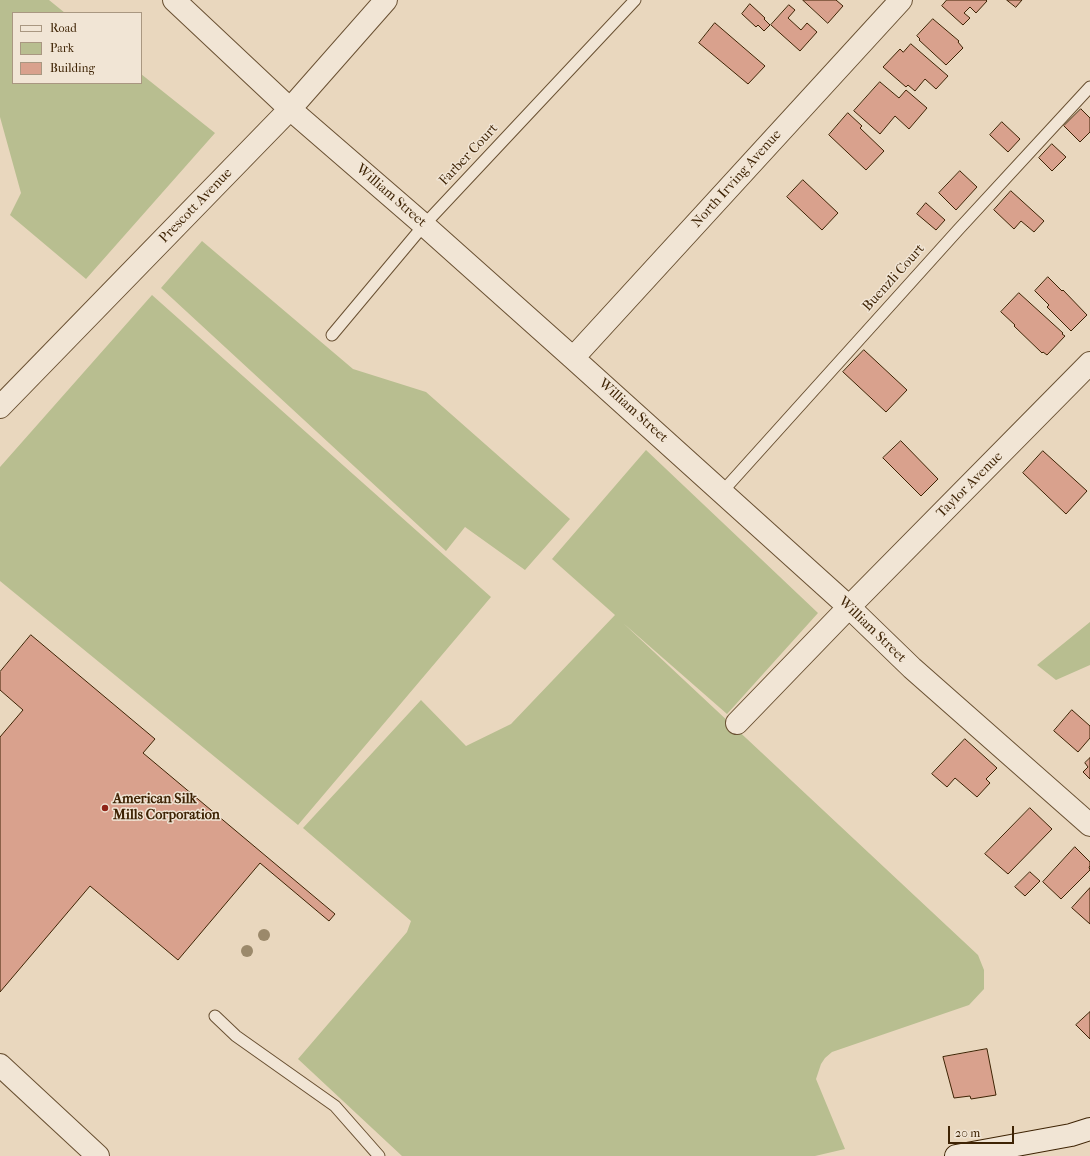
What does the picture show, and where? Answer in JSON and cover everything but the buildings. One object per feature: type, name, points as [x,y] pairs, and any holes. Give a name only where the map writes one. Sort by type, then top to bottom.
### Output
[{"type":"street","name":"William Street","points":[[174,0],[290,109],[424,225],[573,358],[849,607],[912,668],[1090,825]]},
{"type":"street","name":"Prescott Avenue","points":[[0,407],[290,109],[386,0]]},
{"type":"street","name":"North Irving Avenue","points":[[573,358],[901,0]]},
{"type":"street","name":"Taylor Avenue","points":[[737,723],[849,607],[1090,363]]},
{"type":"street","points":[[0,1065],[98,1156]]},
{"type":"street","points":[[956,1156],[1071,1135],[1090,1129]]},
{"type":"lane","name":"Farber Court","points":[[332,335],[424,225],[635,0]]},
{"type":"lane","name":"Buenzli Court","points":[[722,492],[958,230],[1090,87]]},
{"type":"lane","points":[[215,1016],[236,1036],[336,1106],[379,1156]]},
{"type":"green space","points":[[0,0],[49,0],[64,12],[12,12],[12,84],[142,84],[142,75],[215,133],[86,279],[10,215],[21,193],[0,117]]},
{"type":"green space","points":[[202,241],[353,369],[426,392],[570,519],[525,570],[465,527],[446,551],[161,288]]},
{"type":"green space","points":[[152,295],[491,597],[298,825],[0,581],[0,467]]},
{"type":"green space","points":[[646,450],[818,613],[727,714],[623,623],[978,955],[984,970],[984,989],[969,1005],[832,1052],[825,1058],[821,1064],[816,1079],[845,1149],[815,1156],[402,1156],[298,1059],[407,932],[411,921],[303,828],[421,700],[466,746],[511,724],[615,615],[552,559]]},
{"type":"green space","points":[[1090,622],[1090,665],[1056,680],[1037,665]]},
{"type":"place","name":"American Silk Mills Corporation","points":[[105,808]]}]
